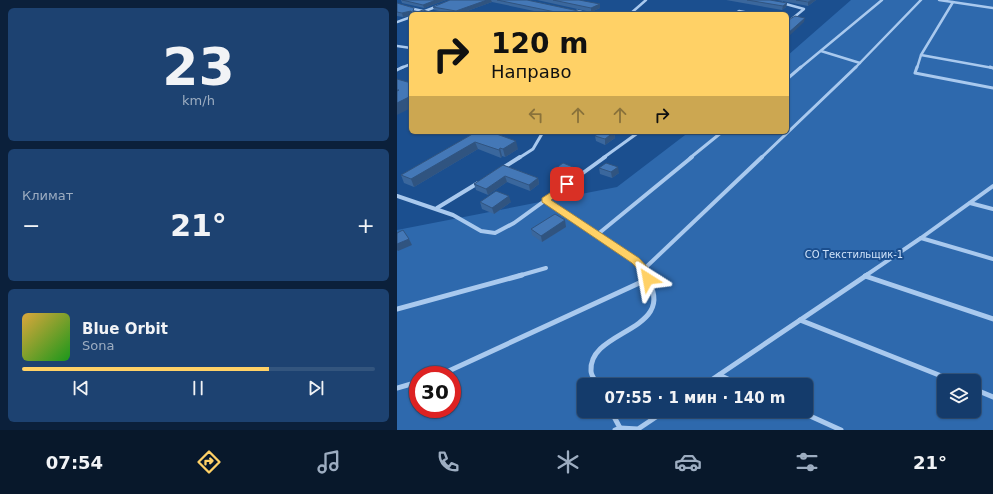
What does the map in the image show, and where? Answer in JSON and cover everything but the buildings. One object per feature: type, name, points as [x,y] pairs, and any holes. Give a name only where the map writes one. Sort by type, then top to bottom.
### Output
[{"type":"street","points":[[632,12],[646,0]]},
{"type":"street","points":[[789,77],[882,0]]},
{"type":"street","points":[[789,131],[860,63],[921,0]]},
{"type":"street","points":[[939,0],[993,8]]},
{"type":"street","points":[[971,5],[974,0]]},
{"type":"street","points":[[953,2],[921,55],[915,73],[993,88]]},
{"type":"street","points":[[778,3],[804,9],[789,21]]},
{"type":"street","points":[[425,11],[439,6]]},
{"type":"street","points":[[404,7],[429,12]]},
{"type":"street","points":[[575,10],[582,12]]},
{"type":"street","points":[[397,22],[409,17]]},
{"type":"street","points":[[397,46],[409,48]]},
{"type":"street","points":[[821,52],[860,63]]},
{"type":"street","points":[[921,55],[993,68]]},
{"type":"street","points":[[397,70],[409,65]]},
{"type":"street","points":[[494,173],[533,149],[542,134]]},
{"type":"street","points":[[397,196],[414,204],[437,208],[461,219],[480,231],[497,233],[514,223],[636,134]]},
{"type":"street","points":[[597,234],[720,134]]},
{"type":"street","points":[[643,270],[786,134]]},
{"type":"street","points":[[437,208],[481,181]]},
{"type":"street","points":[[714,378],[921,238],[993,186]]},
{"type":"street","points":[[545,200],[635,260],[648,279],[653,293],[654,305],[648,317],[633,329],[602,347],[594,356],[591,372],[594,378]]},
{"type":"street","points":[[970,203],[993,209]]},
{"type":"street","points":[[921,238],[993,259]]},
{"type":"street","points":[[397,309],[546,268]]},
{"type":"street","points":[[865,276],[993,320]]},
{"type":"street","points":[[460,366],[648,279]]},
{"type":"street","points":[[800,320],[937,374]]},
{"type":"street","points":[[719,375],[726,378]]},
{"type":"street","points":[[397,388],[409,385]]},
{"type":"street","points":[[981,392],[993,396]]},
{"type":"street","points":[[813,417],[841,430]]},
{"type":"street","points":[[614,418],[619,429],[638,429],[654,418]]},
{"type":"green space","name":"СО Текстильщик-1","points":[[851,0],[993,0],[993,430],[397,430],[397,230],[617,187],[686,134],[789,134],[789,54]]},
{"type":"route","points":[[567,184],[545,200],[579,221],[635,260],[646,273],[648,279]]}]
